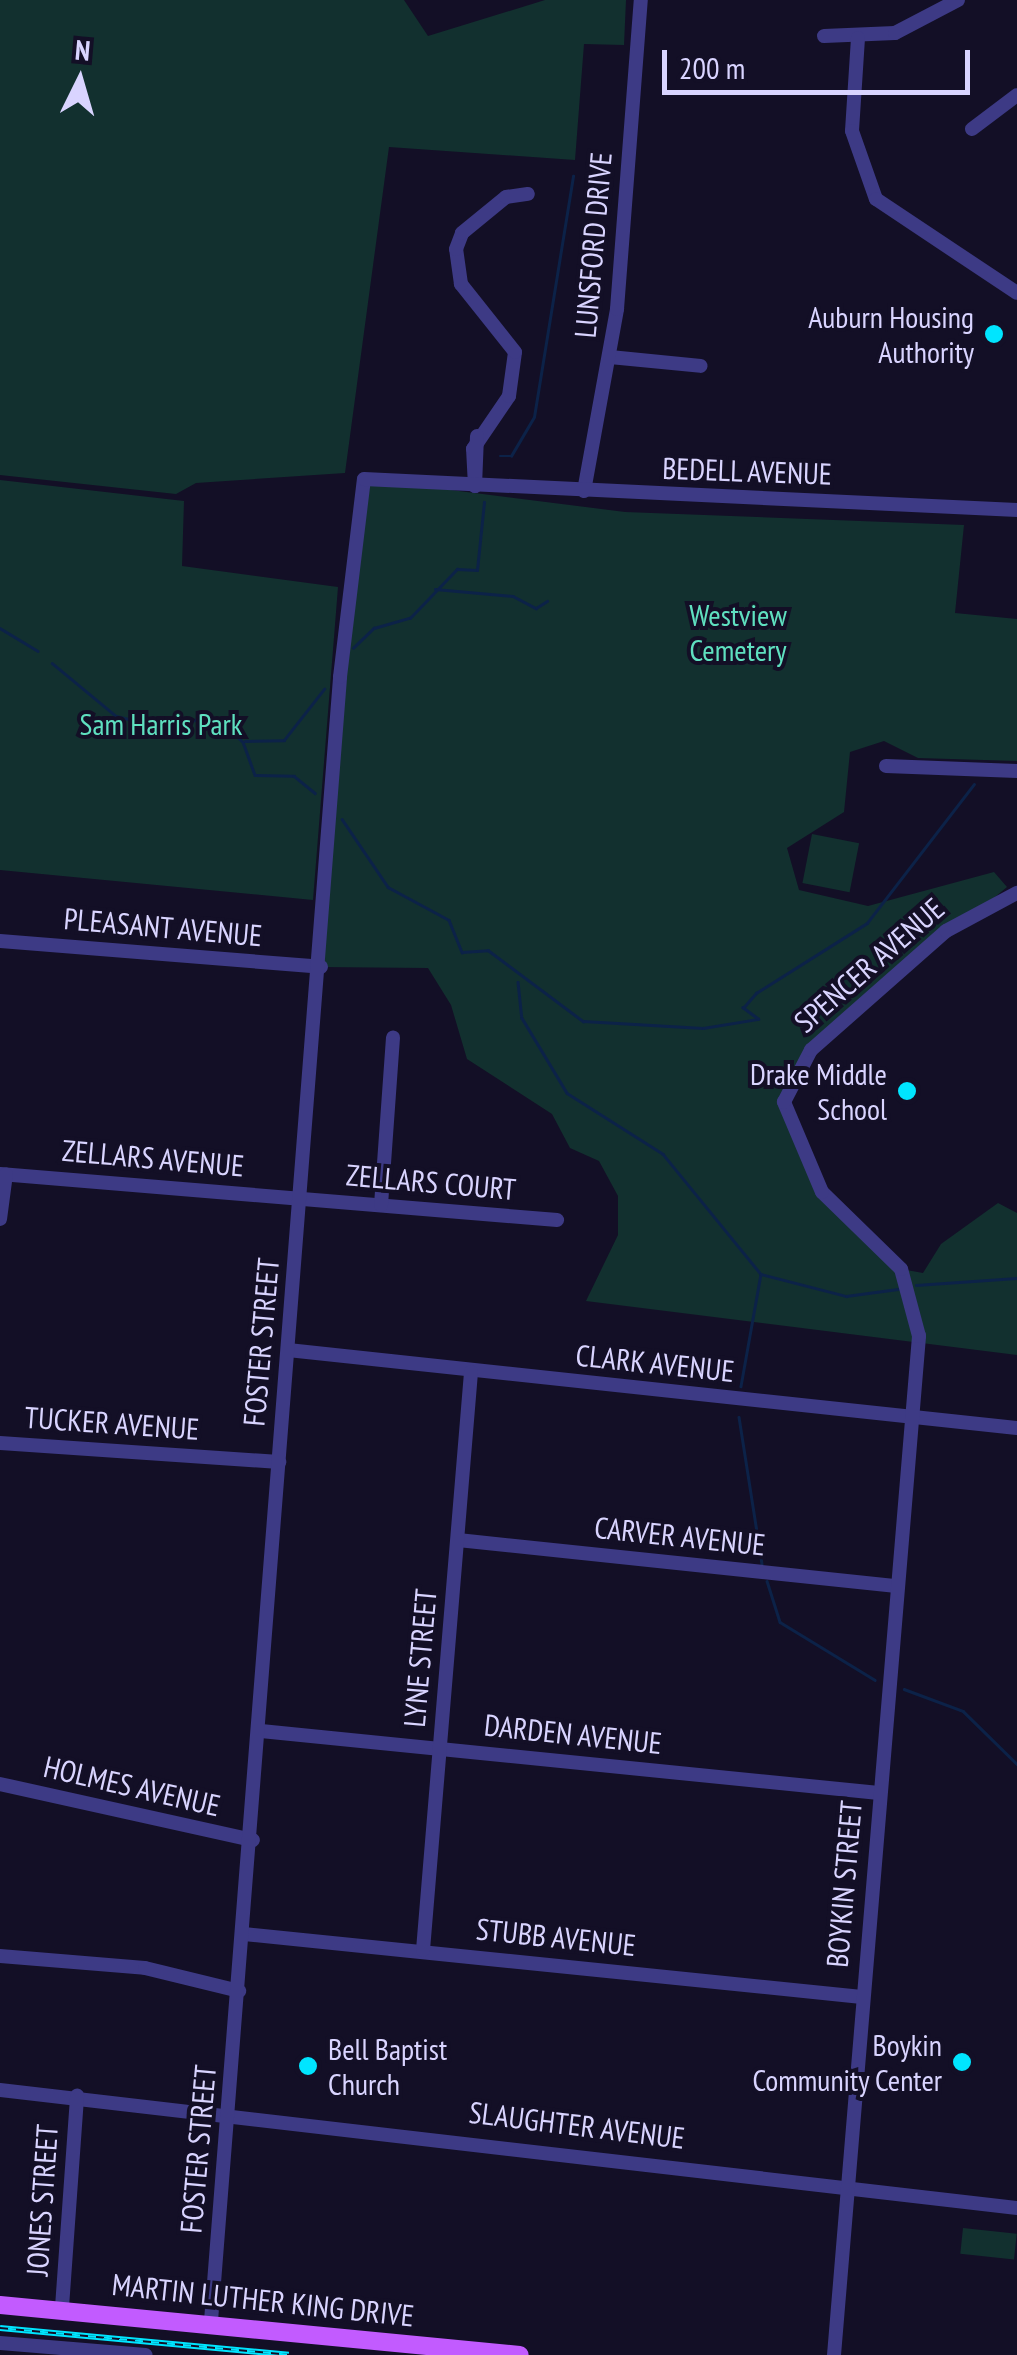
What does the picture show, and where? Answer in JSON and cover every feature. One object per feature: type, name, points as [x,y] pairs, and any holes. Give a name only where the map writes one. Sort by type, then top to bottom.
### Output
[{"type":"main road","name":"MARTIN LUTHER KING DRIVE","points":[[0,2305],[211,2321],[520,2355]]},
{"type":"street","name":"LUNSFORD DRIVE","points":[[584,491],[596,388],[610,357],[642,0]]},
{"type":"street","points":[[824,36],[858,38],[895,32],[958,0]]},
{"type":"street","points":[[858,38],[852,131],[876,199],[1017,293]]},
{"type":"street","points":[[972,129],[1017,96]]},
{"type":"street","points":[[475,486],[478,436],[510,396],[515,352],[460,284],[456,249],[462,233],[506,197],[528,194]]},
{"type":"street","points":[[610,357],[700,366]]},
{"type":"street","name":"FOSTER STREET","points":[[211,2321],[253,1840],[288,1350],[364,479],[475,486]]},
{"type":"street","name":"BEDELL AVENUE","points":[[475,486],[1017,510]]},
{"type":"street","points":[[886,766],[1017,771]]},
{"type":"street","name":"SPENCER AVENUE","points":[[912,1418],[918,1336],[901,1268],[822,1192],[784,1102],[811,1050],[946,931],[1017,893]]},
{"type":"street","name":"PLEASANT AVENUE","points":[[0,941],[321,967]]},
{"type":"street","points":[[381,1205],[393,1037]]},
{"type":"street","points":[[0,1219],[3,1174]]},
{"type":"street","name":"ZELLARS AVENUE","points":[[3,1174],[301,1198]]},
{"type":"street","name":"ZELLARS COURT","points":[[301,1198],[557,1220]]},
{"type":"street","name":"CLARK AVENUE","points":[[288,1350],[1017,1428]]},
{"type":"street","name":"LYNE STREET","points":[[423,1950],[471,1372]]},
{"type":"street","name":"BOYKIN STREET","points":[[834,2355],[912,1418]]},
{"type":"street","name":"TUCKER AVENUE","points":[[0,1443],[279,1462]]},
{"type":"street","name":"CARVER AVENUE","points":[[458,1540],[897,1586]]},
{"type":"street","name":"DARDEN AVENUE","points":[[261,1730],[879,1793]]},
{"type":"street","name":"HOLMES AVENUE","points":[[0,1784],[253,1840]]},
{"type":"street","name":"STUBB AVENUE","points":[[244,1934],[862,1998]]},
{"type":"street","points":[[0,1956],[145,1968],[239,1991]]},
{"type":"street","name":"SLAUGHTER AVENUE","points":[[0,2090],[228,2112],[850,2184],[1017,2208]]},
{"type":"street","name":"JONES STREET","points":[[62,2307],[77,2096]]},
{"type":"street","points":[[0,2344],[146,2355]]},
{"type":"green space","points":[[0,0],[404,0],[428,36],[545,0],[626,0],[624,45],[584,44],[575,160],[389,147],[345,473],[196,483],[176,494],[0,475]]},
{"type":"green space","name":"Westview Cemetery","points":[[364,479],[625,512],[964,525],[955,613],[1017,619],[1017,761],[918,758],[884,741],[850,752],[844,812],[787,848],[799,890],[868,906],[994,872],[1007,887],[811,1050],[784,1102],[822,1192],[901,1269],[923,1273],[941,1244],[998,1203],[1017,1213],[1017,1355],[586,1301],[618,1235],[618,1196],[599,1161],[570,1148],[552,1114],[467,1059],[451,1005],[428,968],[321,967]]},
{"type":"green space","name":"Sam Harris Park","points":[[0,480],[184,501],[182,566],[338,587],[313,900],[0,870]]},
{"type":"green space","points":[[812,834],[859,843],[850,892],[802,883]]},
{"type":"green space","points":[[963,2228],[1017,2234],[1014,2260],[960,2254]]},
{"type":"waterway","points":[[500,456],[511,456],[534,417],[573,176]]},
{"type":"waterway","points":[[353,648],[374,628],[410,618],[457,569],[477,570],[484,502]]},
{"type":"waterway","points":[[435,589],[513,596],[536,608],[547,601]]},
{"type":"waterway","points":[[0,628],[38,651]]},
{"type":"waterway","points":[[52,663],[116,716],[174,730],[203,716],[222,723],[243,742],[255,775],[294,776],[315,793]]},
{"type":"waterway","points":[[245,741],[284,740],[324,689]]},
{"type":"waterway","points":[[342,819],[388,887],[449,920],[462,952],[488,950],[583,1021],[703,1028],[758,1019],[743,1008],[756,993],[867,923],[974,784]]},
{"type":"waterway","points":[[518,982],[522,1018],[567,1093],[663,1154],[761,1274],[741,1386]]},
{"type":"waterway","points":[[761,1274],[846,1296],[898,1289]]},
{"type":"waterway","points":[[916,1285],[1017,1278]]},
{"type":"waterway","points":[[739,1417],[762,1564]]},
{"type":"waterway","points":[[767,1581],[780,1622],[875,1680]]},
{"type":"waterway","points":[[904,1689],[963,1711],[1017,1764]]},
{"type":"railway","points":[[0,2328],[289,2355]]},
{"type":"place","name":"Auburn Housing Authority","points":[[994,334]]},
{"type":"place","name":"Drake Middle School","points":[[907,1091]]},
{"type":"place","name":"Boykin Community Center","points":[[962,2062]]},
{"type":"place","name":"Bell Baptist Church","points":[[308,2066]]}]
